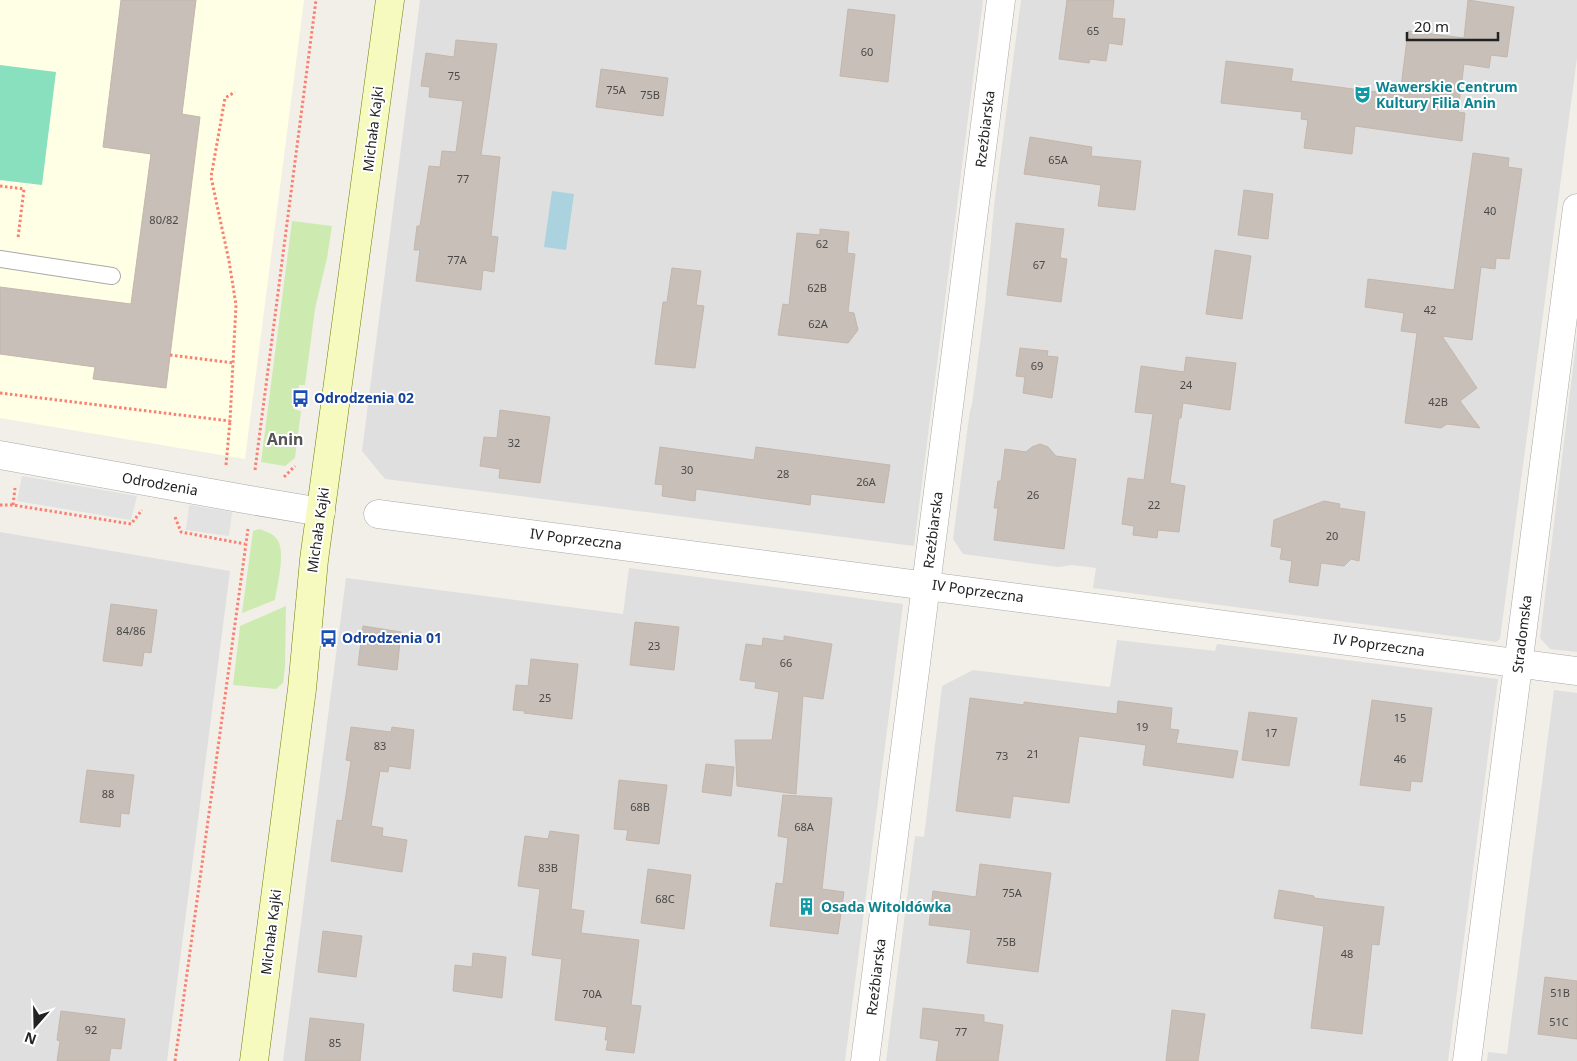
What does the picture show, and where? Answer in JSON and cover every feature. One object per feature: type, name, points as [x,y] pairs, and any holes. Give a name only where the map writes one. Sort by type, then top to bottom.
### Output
[{"type":"street","name":"Michała Kajki","points":[[254,1061],[302,689],[306,630],[321,512],[390,0]]},
{"type":"street","name":"Rzeźbiarska","points":[[865,1061],[1002,0]]},
{"type":"street","name":"Stradomska","points":[[1467,1061],[1577,208]]},
{"type":"street","name":"Odrodzenia","points":[[0,455],[321,512]]},
{"type":"street","name":"IV Poprzeczna","points":[[378,514],[1577,671]]},
{"type":"lane","points":[[7,260],[112,276]]},
{"type":"path","points":[[254,478],[316,0]]},
{"type":"path","points":[[225,474],[234,363],[236,305],[229,261],[210,177],[225,98],[235,92]]},
{"type":"path","points":[[0,186],[24,189],[7,260]]},
{"type":"path","points":[[170,355],[234,363]]},
{"type":"path","points":[[0,393],[230,421]]},
{"type":"path","points":[[278,481],[294,468],[303,449],[329,453]]},
{"type":"path","points":[[0,505],[13,505],[131,524],[143,508]]},
{"type":"path","points":[[174,514],[181,532],[246,544]]},
{"type":"path","points":[[175,1061],[248,525]]},
{"type":"shaded area","points":[[0,0],[304,0],[245,459],[0,418]]},
{"type":"shaded area","points":[[420,0],[983,0],[914,546],[385,479],[362,451]]},
{"type":"shaded area","points":[[1021,0],[1577,0],[1577,58],[1500,639],[1496,642],[1093,588],[1096,568],[1072,565],[1058,567],[963,554],[953,539],[985,305],[994,206]]},
{"type":"shaded area","points":[[1577,335],[1577,652],[1550,649],[1540,638]]},
{"type":"shaded area","points":[[22,476],[137,496],[131,520],[17,501]]},
{"type":"shaded area","points":[[189,505],[232,512],[229,536],[186,530]]},
{"type":"shaded area","points":[[0,532],[230,571],[167,1061],[0,1061]]},
{"type":"shaded area","points":[[629,568],[903,604],[845,1061],[283,1061],[346,578],[623,614]]},
{"type":"shaded area","points":[[1117,640],[1215,651],[1217,644],[1498,679],[1448,1061],[886,1061],[915,836],[924,837],[942,686],[973,670],[1110,687]]},
{"type":"shaded area","points":[[1554,690],[1577,693],[1577,1061],[1487,1061],[1488,1052],[1507,1054]]},
{"type":"green space","points":[[0,65],[56,72],[42,185],[0,180]]},
{"type":"green space","points":[[292,221],[332,226],[327,258],[315,309],[305,385],[299,385],[295,410],[301,411],[295,458],[285,466],[261,462]]},
{"type":"green space","points":[[259,529],[268,532],[276,538],[281,550],[275,600],[242,613],[253,531]]},
{"type":"green space","points":[[286,606],[283,683],[276,689],[233,685],[240,626]]},
{"type":"water","points":[[552,191],[574,194],[566,250],[544,247]]},
{"type":"building","points":[[121,0],[196,0],[182,114],[200,117],[166,388],[93,379],[95,367],[0,354],[0,287],[131,304],[151,154],[103,147]]},
{"type":"building","points":[[1067,0],[1114,0],[1112,18],[1125,19],[1122,45],[1109,43],[1106,61],[1090,59],[1089,63],[1059,59]]},
{"type":"building","points":[[1468,0],[1514,7],[1507,57],[1491,55],[1489,68],[1464,64],[1458,112],[1465,113],[1462,141],[1355,126],[1352,154],[1304,148],[1308,120],[1301,119],[1302,112],[1221,103],[1226,61],[1293,69],[1291,81],[1400,95],[1408,31],[1464,38]]},
{"type":"building","points":[[848,9],[895,15],[888,82],[840,76]]},
{"type":"building","points":[[456,40],[497,44],[481,155],[500,157],[491,236],[498,237],[494,272],[483,270],[481,290],[416,281],[420,250],[414,250],[417,226],[420,226],[429,166],[440,167],[442,151],[456,152],[463,101],[429,97],[430,87],[421,86],[426,53],[454,57]]},
{"type":"building","points":[[601,69],[668,78],[663,116],[596,107]]},
{"type":"building","points":[[1030,137],[1092,147],[1091,156],[1141,161],[1135,210],[1098,206],[1101,185],[1024,174]]},
{"type":"building","points":[[1473,153],[1509,158],[1508,167],[1522,169],[1509,259],[1496,258],[1495,269],[1481,267],[1472,340],[1442,336],[1477,388],[1460,401],[1480,428],[1447,424],[1441,428],[1405,423],[1417,333],[1401,331],[1404,313],[1365,307],[1368,279],[1454,290]]},
{"type":"building","points":[[1244,190],[1273,194],[1268,239],[1238,235]]},
{"type":"building","points":[[1016,223],[1064,229],[1060,258],[1067,259],[1061,302],[1007,295]]},
{"type":"building","points":[[820,229],[849,232],[847,253],[855,254],[848,312],[854,313],[858,330],[848,343],[778,335],[783,304],[789,305],[797,233],[820,235]]},
{"type":"building","points":[[1215,250],[1251,256],[1242,319],[1206,314]]},
{"type":"building","points":[[672,268],[701,271],[696,305],[704,306],[695,368],[655,364],[663,302],[667,302]]},
{"type":"building","points":[[1020,348],[1048,351],[1047,356],[1058,357],[1052,398],[1023,393],[1025,377],[1016,376]]},
{"type":"building","points":[[1186,357],[1236,363],[1230,410],[1183,403],[1181,418],[1179,418],[1170,483],[1185,486],[1179,532],[1158,530],[1157,538],[1133,535],[1134,526],[1122,524],[1128,478],[1144,480],[1153,414],[1135,412],[1141,366],[1184,372]]},
{"type":"building","points":[[500,410],[550,417],[540,483],[499,478],[500,469],[480,466],[484,437],[497,438]]},
{"type":"building","points":[[1040,444],[1048,447],[1056,456],[1076,459],[1064,549],[994,540],[998,508],[994,508],[998,481],[1001,481],[1005,449],[1026,452]]},
{"type":"building","points":[[660,447],[754,460],[756,447],[890,465],[884,503],[811,494],[810,505],[696,489],[695,501],[662,496],[663,485],[655,484]]},
{"type":"building","points":[[1324,501],[1340,504],[1339,508],[1365,512],[1359,561],[1351,559],[1344,566],[1321,563],[1318,586],[1289,582],[1292,561],[1280,559],[1282,548],[1271,546],[1274,520]]},
{"type":"building","points":[[111,604],[157,610],[151,653],[144,652],[142,666],[103,661]]},
{"type":"building","points":[[635,622],[679,627],[674,670],[630,665]]},
{"type":"building","points":[[363,626],[401,632],[397,670],[358,665]]},
{"type":"building","points":[[784,636],[832,644],[823,699],[803,696],[796,794],[737,786],[735,740],[772,740],[779,692],[755,688],[756,682],[740,680],[746,644],[762,646],[763,638],[784,641]]},
{"type":"building","points":[[531,659],[578,664],[572,719],[513,710],[516,685],[528,686]]},
{"type":"building","points":[[970,698],[1024,705],[1024,702],[1117,714],[1118,701],[1172,708],[1170,729],[1179,730],[1176,743],[1238,751],[1233,778],[1143,765],[1146,745],[1079,736],[1069,803],[1013,796],[1010,818],[956,811]]},
{"type":"building","points":[[1372,700],[1432,708],[1422,782],[1411,781],[1410,791],[1360,785]]},
{"type":"building","points":[[1249,712],[1297,718],[1289,766],[1242,760]]},
{"type":"building","points":[[351,727],[391,732],[392,727],[414,730],[410,769],[389,766],[388,772],[380,771],[371,826],[383,828],[382,836],[407,840],[402,872],[331,861],[337,820],[342,821],[351,761],[346,760]]},
{"type":"building","points":[[706,764],[734,767],[731,796],[702,792]]},
{"type":"building","points":[[87,770],[134,775],[129,814],[121,813],[120,827],[80,822]]},
{"type":"building","points":[[619,780],[667,785],[659,844],[626,840],[628,830],[614,829]]},
{"type":"building","points":[[783,795],[832,798],[822,889],[844,892],[838,934],[770,926],[776,883],[783,884],[788,838],[778,836]]},
{"type":"building","points":[[550,831],[579,835],[571,909],[584,911],[581,933],[639,940],[631,1005],[641,1006],[634,1053],[606,1050],[608,1040],[605,1040],[607,1027],[555,1020],[562,959],[532,955],[540,889],[518,886],[525,836],[548,839]]},
{"type":"building","points":[[980,864],[1051,873],[1038,972],[967,963],[971,930],[929,925],[933,891],[976,897]]},
{"type":"building","points":[[648,869],[691,875],[684,929],[641,923]]},
{"type":"building","points":[[1279,890],[1314,896],[1314,898],[1384,907],[1379,945],[1372,944],[1362,1034],[1311,1028],[1324,926],[1274,918]]},
{"type":"building","points":[[323,931],[362,936],[356,977],[318,972]]},
{"type":"building","points":[[473,953],[506,957],[502,998],[453,991],[455,965],[472,967]]},
{"type":"building","points":[[1545,977],[1577,981],[1577,1039],[1538,1034]]},
{"type":"building","points":[[923,1008],[984,1015],[984,1022],[1003,1025],[998,1061],[936,1061],[939,1041],[920,1038]]},
{"type":"building","points":[[1172,1010],[1205,1014],[1198,1061],[1166,1061]]},
{"type":"building","points":[[61,1011],[125,1019],[121,1049],[111,1048],[109,1061],[57,1061],[60,1041],[57,1040]]},
{"type":"building","points":[[310,1018],[364,1024],[360,1061],[305,1061]]},
{"type":"place","name":"Wawerskie Centrum Kultury Filia Anin","points":[[1362,95]]},
{"type":"place","name":"Odrodzenia 02","points":[[300,398]]},
{"type":"place","name":"Odrodzenia 01","points":[[328,638]]},
{"type":"place","name":"Osada Witoldówka","points":[[807,907]]},
{"type":"district","name":"Anin","points":[[285,439]]}]
